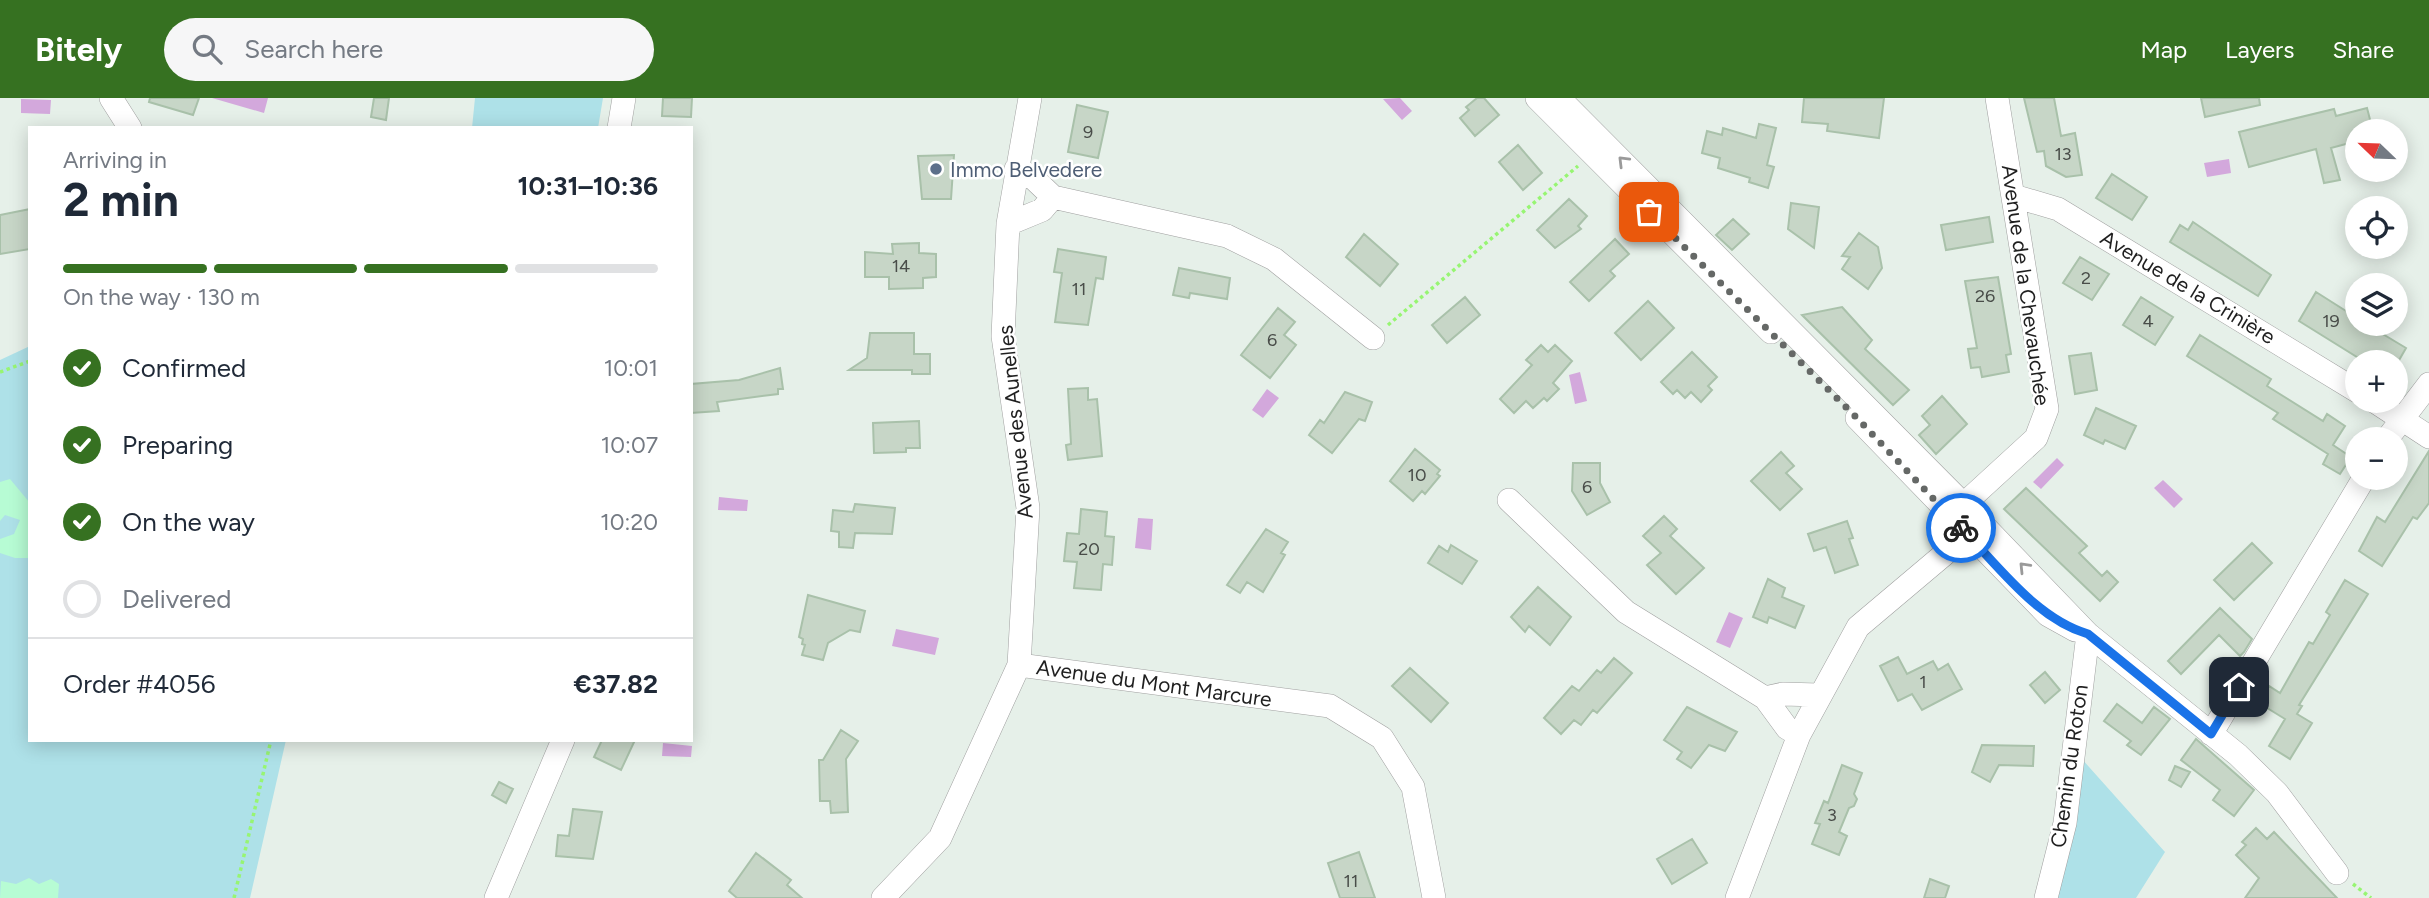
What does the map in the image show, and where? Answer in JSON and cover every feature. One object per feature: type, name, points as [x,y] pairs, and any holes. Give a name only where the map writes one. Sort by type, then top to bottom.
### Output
[{"type":"street","points":[[111,98],[129,126]]},
{"type":"street","points":[[619,126],[624,98]]},
{"type":"street","name":"Avenue des Aunelles","points":[[1019,665],[1028,508],[1003,336],[1008,224],[1030,98]]},
{"type":"street","points":[[1537,98],[1591,155],[1858,419],[1957,511]]},
{"type":"street","points":[[1559,98],[1975,529],[2088,634],[2211,734],[2277,793],[2337,873]]},
{"type":"street","name":"Avenue de la Chevauchée","points":[[1957,511],[2036,438],[2047,409],[1997,98]]},
{"type":"street","points":[[1016,169],[1030,176],[1054,197],[1227,236],[1275,259],[1373,338]]},
{"type":"street","name":"Avenue de la Crinière","points":[[2014,196],[2058,209],[2345,384]]},
{"type":"street","points":[[1008,224],[1042,210],[1054,197]]},
{"type":"street","points":[[2396,427],[2429,384]]},
{"type":"street","points":[[2394,413],[2429,437]]},
{"type":"street","points":[[2211,734],[2357,490]]},
{"type":"street","points":[[1510,500],[1626,612],[1765,698],[1787,728],[1799,735]]},
{"type":"street","points":[[1737,898],[1799,735],[1818,695],[1858,626],[1975,529]]},
{"type":"street","name":"Chemin du Roton","points":[[2046,898],[2065,823],[2088,634]]},
{"type":"street","name":"Avenue du Mont Marcure","points":[[883,898],[940,838],[1019,665],[1330,706],[1382,738],[1413,787],[1434,898]]},
{"type":"street","points":[[1765,698],[1783,694],[1818,695]]},
{"type":"street","points":[[496,898],[562,742]]},
{"type":"path","points":[[1373,338],[1591,155]]},
{"type":"path","points":[[0,372],[28,362]]},
{"type":"path","points":[[234,898],[271,742]]},
{"type":"shaded area","points":[[212,98],[268,98],[264,113]]},
{"type":"shaded area","points":[[475,98],[603,98],[598,126],[472,126]]},
{"type":"shaded area","points":[[1400,98],[1412,111],[1402,120],[1383,99]]},
{"type":"shaded area","points":[[21,99],[51,100],[50,114],[21,113]]},
{"type":"shaded area","points":[[2229,159],[2231,173],[2207,177],[2204,163]]},
{"type":"shaded area","points":[[28,347],[28,742],[286,742],[250,898],[0,898],[0,360]]},
{"type":"shaded area","points":[[1580,372],[1587,401],[1575,404],[1569,375]]},
{"type":"shaded area","points":[[1267,389],[1279,398],[1263,418],[1252,410]]},
{"type":"shaded area","points":[[2057,458],[2064,465],[2041,489],[2033,482]]},
{"type":"shaded area","points":[[2163,480],[2183,499],[2174,508],[2154,488]]},
{"type":"shaded area","points":[[719,497],[748,500],[747,511],[718,510]]},
{"type":"shaded area","points":[[1138,518],[1153,519],[1151,550],[1135,548]]},
{"type":"shaded area","points":[[1729,612],[1743,618],[1730,648],[1716,642]]},
{"type":"shaded area","points":[[896,629],[939,638],[935,655],[892,646]]},
{"type":"shaded area","points":[[663,743],[692,746],[691,757],[662,756]]},
{"type":"shaded area","points":[[2081,758],[2165,852],[2136,898],[2053,898]]},
{"type":"sand","points":[[10,479],[28,501],[28,558],[15,558],[0,553],[0,539],[14,534],[20,520],[5,515],[0,521],[0,482]]},
{"type":"sand","points":[[29,878],[39,884],[51,879],[59,884],[58,898],[0,898],[1,881],[16,884]]},
{"type":"building","points":[[150,98],[199,98],[193,115],[149,102]]},
{"type":"building","points":[[374,98],[389,98],[386,120],[371,117]]},
{"type":"building","points":[[663,98],[692,98],[691,117],[662,116]]},
{"type":"building","points":[[1477,98],[1484,98],[1499,115],[1475,136],[1460,118],[1469,110],[1466,107]]},
{"type":"building","points":[[1804,98],[1884,98],[1879,138],[1827,131],[1828,124],[1802,122]]},
{"type":"building","points":[[2024,98],[2054,98],[2061,136],[2075,133],[2082,175],[2066,177],[2046,166],[2044,151],[2037,152]]},
{"type":"building","points":[[2201,98],[2259,98],[2260,105],[2205,117]]},
{"type":"building","points":[[1077,105],[1108,112],[1098,158],[1068,152]]},
{"type":"building","points":[[2367,108],[2370,119],[2345,119],[2345,144],[2331,148],[2340,180],[2324,183],[2316,149],[2249,167],[2239,132],[2334,109],[2336,116]]},
{"type":"building","points":[[1759,124],[1776,128],[1767,165],[1774,167],[1768,188],[1749,182],[1750,178],[1718,168],[1720,158],[1702,153],[1707,131],[1722,135],[1723,128],[1756,138]]},
{"type":"building","points":[[1518,145],[1542,173],[1523,190],[1499,162]]},
{"type":"building","name":"Immo Belvedere","points":[[954,155],[951,199],[922,199],[918,156]]},
{"type":"building","points":[[2112,174],[2147,197],[2132,220],[2096,198]]},
{"type":"building","points":[[1569,199],[1587,216],[1578,226],[1581,229],[1555,248],[1537,230]]},
{"type":"building","points":[[1791,203],[1819,207],[1814,248],[1788,229]]},
{"type":"building","points":[[28,209],[28,249],[0,254],[0,215]]},
{"type":"building","points":[[1989,217],[1993,242],[1946,250],[1941,225]]},
{"type":"building","points":[[1733,219],[1749,234],[1732,250],[1716,235]]},
{"type":"building","points":[[2193,222],[2271,275],[2258,296],[2170,242],[2180,225],[2188,230]]},
{"type":"building","points":[[1859,233],[1878,247],[1882,268],[1868,289],[1842,269],[1850,257],[1842,256]]},
{"type":"building","points":[[1364,234],[1398,264],[1380,286],[1346,257]]},
{"type":"building","points":[[1615,239],[1629,254],[1610,271],[1615,276],[1589,301],[1570,282]]},
{"type":"building","points":[[919,243],[919,253],[936,254],[936,277],[923,278],[923,288],[889,289],[889,277],[865,277],[865,252],[893,254],[892,244]]},
{"type":"building","points":[[1058,249],[1106,257],[1103,279],[1096,278],[1088,325],[1055,322],[1062,273],[1054,272]]},
{"type":"building","points":[[2080,257],[2109,274],[2092,300],[2063,283]]},
{"type":"building","points":[[1179,268],[1230,278],[1227,299],[1190,293],[1189,298],[1173,295]]},
{"type":"building","points":[[1998,277],[2011,354],[2006,355],[2009,372],[1982,377],[1980,367],[1971,368],[1968,349],[1977,348],[1965,281]]},
{"type":"building","points":[[2316,292],[2345,310],[2345,336],[2386,336],[2406,348],[2346,350],[2299,321]]},
{"type":"building","points":[[1465,297],[1480,315],[1447,343],[1432,325]]},
{"type":"building","points":[[2141,297],[2173,317],[2155,345],[2123,325]]},
{"type":"building","points":[[1648,301],[1674,328],[1641,360],[1615,333]]},
{"type":"building","points":[[1842,307],[1872,340],[1865,349],[1909,390],[1893,405],[1802,315]]},
{"type":"building","points":[[1278,308],[1295,322],[1284,335],[1296,345],[1270,378],[1241,355]]},
{"type":"building","points":[[870,333],[914,333],[914,354],[930,354],[930,374],[912,374],[912,370],[849,370],[867,358]]},
{"type":"building","points":[[2200,335],[2271,379],[2267,386],[2323,421],[2327,414],[2345,426],[2333,445],[2345,453],[2345,466],[2340,474],[2323,464],[2328,454],[2273,419],[2278,413],[2187,356]]},
{"type":"building","points":[[1541,345],[1548,352],[1555,345],[1572,361],[1553,383],[1559,389],[1547,401],[1544,398],[1533,408],[1526,401],[1514,413],[1500,399],[1532,365],[1526,360]]},
{"type":"building","points":[[1692,352],[1717,377],[1708,386],[1712,390],[1701,402],[1691,392],[1685,398],[1677,390],[1673,394],[1661,382]]},
{"type":"building","points":[[2091,353],[2097,390],[2075,394],[2069,356]]},
{"type":"building","points":[[780,368],[783,389],[778,389],[778,394],[717,402],[719,411],[693,413],[693,384],[739,380]]},
{"type":"building","points":[[1088,388],[1088,400],[1097,399],[1102,456],[1068,460],[1066,445],[1071,444],[1068,389]]},
{"type":"building","points":[[1345,392],[1372,402],[1365,421],[1359,419],[1332,453],[1309,435],[1320,420],[1324,423]]},
{"type":"building","points":[[1942,396],[1967,424],[1936,454],[1919,435],[1930,425],[1922,416]]},
{"type":"building","points":[[2096,408],[2136,426],[2125,449],[2105,440],[2103,444],[2084,435]]},
{"type":"building","points":[[919,421],[920,448],[906,448],[906,452],[874,453],[873,423]]},
{"type":"building","points":[[1415,449],[1440,470],[1437,474],[1440,476],[1425,494],[1422,491],[1413,501],[1390,481]]},
{"type":"building","points":[[2429,451],[2429,503],[2417,519],[2413,517],[2382,566],[2359,551],[2377,517],[2385,522],[2405,490],[2408,490],[2408,485]]},
{"type":"building","points":[[1781,452],[1794,466],[1786,473],[1802,489],[1780,510],[1751,481]]},
{"type":"building","points":[[1573,463],[1600,463],[1600,483],[1610,502],[1587,515],[1572,491]]},
{"type":"building","points":[[2026,488],[2087,546],[2079,553],[2102,576],[2107,571],[2118,582],[2100,601],[2004,509]]},
{"type":"building","points":[[855,504],[895,508],[892,534],[855,533],[853,548],[839,547],[839,532],[831,531],[833,510],[853,512]]},
{"type":"building","points":[[1081,509],[1107,512],[1105,536],[1114,537],[1112,565],[1103,564],[1101,590],[1074,588],[1077,562],[1064,561],[1067,533],[1079,534]]},
{"type":"building","points":[[1664,516],[1677,529],[1670,536],[1704,568],[1676,594],[1647,565],[1661,553],[1643,536]]},
{"type":"building","points":[[1847,521],[1853,538],[1849,539],[1858,565],[1835,573],[1826,547],[1814,551],[1808,534]]},
{"type":"building","points":[[1266,529],[1288,542],[1281,553],[1285,555],[1263,592],[1247,582],[1240,593],[1227,585]]},
{"type":"building","points":[[2252,543],[2272,563],[2234,600],[2214,580]]},
{"type":"building","points":[[1451,545],[1477,561],[1462,584],[1428,563],[1439,546],[1448,552]]},
{"type":"building","points":[[1768,579],[1785,588],[1782,597],[1804,606],[1795,628],[1769,617],[1767,623],[1753,617]]},
{"type":"building","points":[[2345,580],[2368,594],[2299,705],[2302,706],[2297,714],[2312,723],[2290,759],[2269,746],[2285,719],[2259,703],[2269,686],[2280,693],[2309,642],[2313,644],[2330,615],[2326,612]]},
{"type":"building","points":[[1538,587],[1571,617],[1550,645],[1529,626],[1525,632],[1511,617]]},
{"type":"building","points":[[808,595],[865,611],[860,632],[850,630],[828,643],[823,660],[802,655],[805,645],[799,637]]},
{"type":"building","points":[[2220,608],[2252,639],[2240,656],[2219,635],[2181,674],[2168,661]]},
{"type":"building","points":[[1898,657],[1907,674],[1933,661],[1938,670],[1948,664],[1962,689],[1922,710],[1912,694],[1898,701],[1880,666]]},
{"type":"building","points":[[1614,658],[1632,673],[1597,713],[1593,710],[1581,725],[1574,720],[1561,734],[1544,718],[1572,686],[1579,691],[1597,670],[1601,673]]},
{"type":"building","points":[[1410,668],[1448,703],[1431,722],[1392,686]]},
{"type":"building","points":[[2045,672],[2060,690],[2045,703],[2030,685]]},
{"type":"building","points":[[2117,704],[2142,723],[2154,707],[2170,719],[2141,755],[2127,745],[2131,741],[2104,721]]},
{"type":"building","points":[[1687,707],[1737,732],[1725,751],[1709,745],[1691,768],[1677,759],[1682,752],[1664,740]]},
{"type":"building","points":[[841,730],[858,741],[846,759],[848,812],[831,813],[830,801],[820,801],[819,760],[823,760]]},
{"type":"building","points":[[2196,739],[2254,790],[2234,816],[2213,800],[2220,790],[2181,760]]},
{"type":"building","points":[[601,742],[634,742],[621,770],[594,757]]},
{"type":"building","points":[[1982,745],[2034,746],[2033,766],[1999,765],[1990,782],[1972,772]]},
{"type":"building","points":[[1842,765],[1862,773],[1854,794],[1857,799],[1854,806],[1849,808],[1839,832],[1847,836],[1839,855],[1812,844],[1820,824],[1815,823],[1824,801],[1828,803]]},
{"type":"building","points":[[2175,766],[2190,772],[2181,787],[2169,780]]},
{"type":"building","points":[[499,782],[513,789],[506,803],[492,795]]},
{"type":"building","points":[[573,809],[602,812],[593,859],[556,856],[558,835],[569,836]]},
{"type":"building","points":[[2256,828],[2267,839],[2274,832],[2337,898],[2245,898],[2259,878],[2236,855],[2246,845],[2242,842]]},
{"type":"building","points":[[1692,839],[1707,863],[1672,884],[1657,859]]},
{"type":"building","points":[[1359,852],[1375,898],[1340,898],[1328,863]]},
{"type":"building","points":[[756,853],[791,880],[787,885],[802,898],[737,898],[729,891]]},
{"type":"building","points":[[1930,879],[1949,886],[1945,898],[1924,898]]},
{"type":"way so far","points":[[1649,212],[1858,419],[1961,528]]},
{"type":"place","name":"Immo Belvedere","points":[[936,169]]},
{"type":"route","points":[[1961,528],[2048,615],[2070,628],[2088,634],[2211,734],[2239,687]]}]
